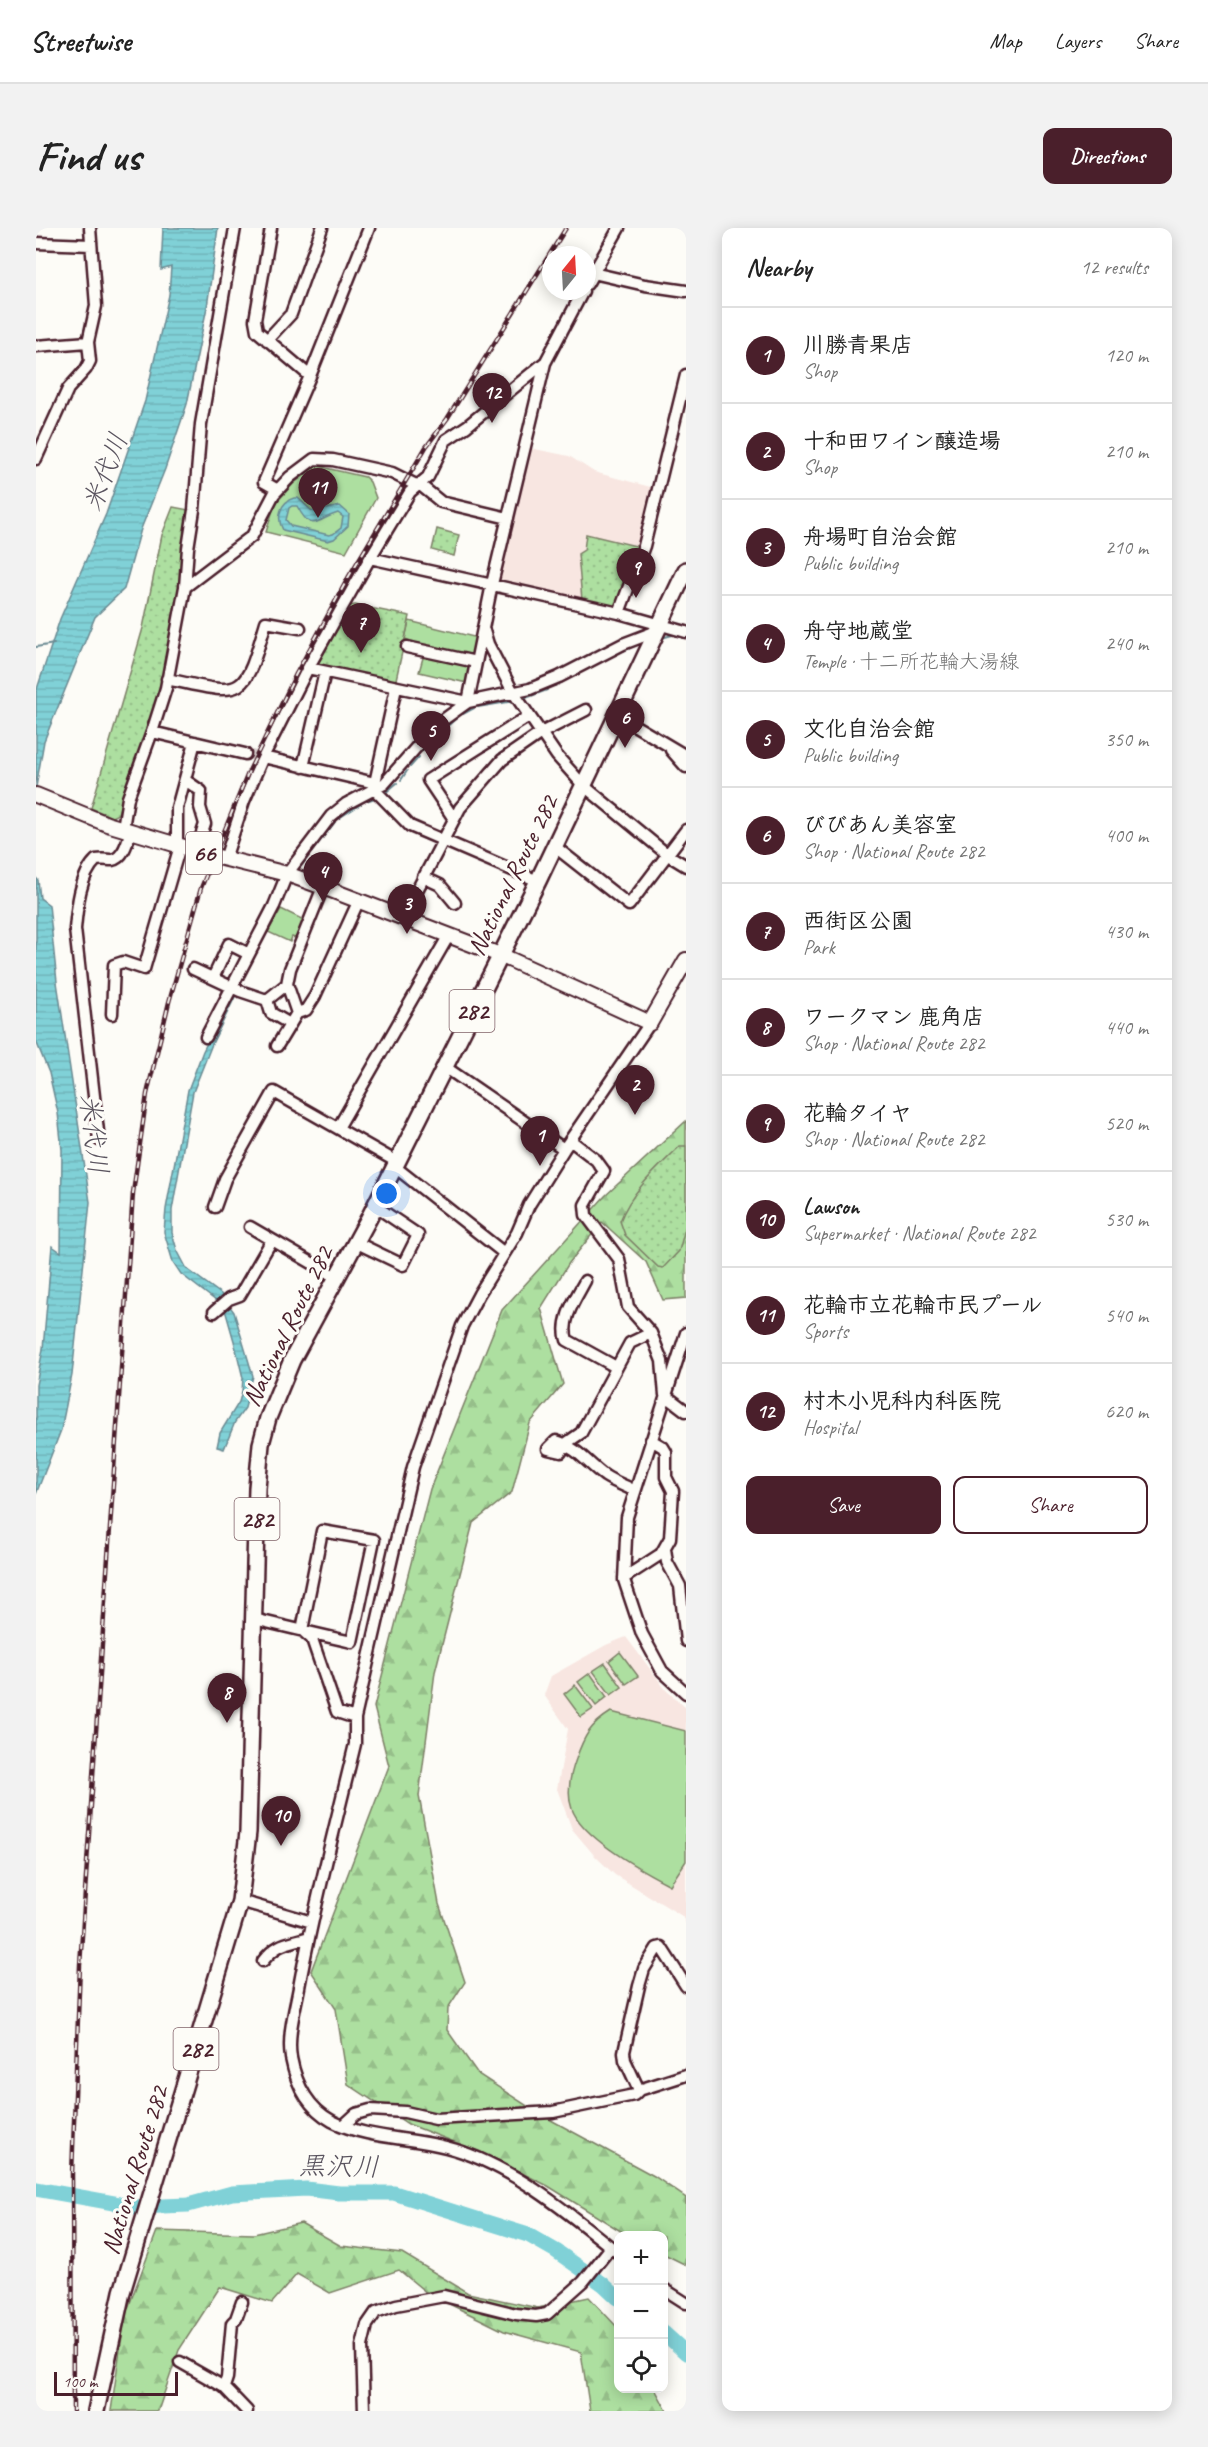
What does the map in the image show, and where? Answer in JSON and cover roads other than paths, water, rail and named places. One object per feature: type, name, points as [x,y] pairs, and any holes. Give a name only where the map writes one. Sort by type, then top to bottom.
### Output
[{"type":"highway","name":"National Route 282","points":[[96,2411],[122,2292],[240,1901],[248,1832],[257,1488],[261,1444],[268,1418],[292,1360],[375,1206],[538,881],[686,570]]},
{"type":"main road","name":"66","points":[[36,795],[107,824],[323,886],[500,955],[650,1023]]},
{"type":"main road","points":[[650,1023],[686,960]]},
{"type":"street","points":[[36,459],[68,389],[90,361],[88,342],[96,306],[90,228]]},
{"type":"street","points":[[99,1140],[76,921],[78,904],[90,866],[96,860],[111,860],[119,857],[126,847],[128,798],[152,732],[167,679],[185,587],[201,424],[235,228]]},
{"type":"street","points":[[271,228],[255,321],[257,331],[310,376]]},
{"type":"street","points":[[267,339],[291,314],[322,228]]},
{"type":"street","points":[[278,490],[264,482],[310,376],[369,228]]},
{"type":"street","points":[[596,268],[619,228]]},
{"type":"street","points":[[36,243],[91,245]]},
{"type":"street","points":[[596,274],[645,285],[686,291]]},
{"type":"street","points":[[468,702],[492,584],[545,363],[578,300]]},
{"type":"street","points":[[36,346],[88,342]]},
{"type":"street","points":[[225,859],[244,801],[263,757],[308,668],[410,492],[428,477],[446,440],[467,426],[545,363]]},
{"type":"street","points":[[618,613],[644,546],[682,409],[686,375]]},
{"type":"street","points":[[185,587],[252,536],[278,490],[290,477],[314,459],[333,460],[392,473],[418,485],[441,502],[508,518]]},
{"type":"street","points":[[370,558],[618,613],[659,627],[684,629]]},
{"type":"street","points":[[167,679],[219,690],[231,689],[243,683],[252,671],[266,622],[300,628]]},
{"type":"street","points":[[483,627],[488,645],[513,692],[557,756],[583,785],[668,855],[686,866]]},
{"type":"street","points":[[206,1037],[237,989],[249,954],[274,906],[287,874],[331,816],[346,804],[392,778],[436,725],[468,702],[530,689],[659,627]]},
{"type":"street","points":[[407,647],[476,662]]},
{"type":"street","points":[[308,668],[468,702]]},
{"type":"street","points":[[303,766],[325,672]]},
{"type":"street","points":[[375,786],[396,688]]},
{"type":"street","points":[[403,917],[460,808],[502,760],[541,733],[586,710]]},
{"type":"street","points":[[617,715],[686,756]]},
{"type":"street","points":[[454,819],[428,780],[529,716]]},
{"type":"street","points":[[152,732],[245,754]]},
{"type":"street","points":[[112,1014],[114,965],[123,962],[144,969],[179,845],[177,808],[195,742]]},
{"type":"street","points":[[667,745],[674,756],[686,767]]},
{"type":"street","points":[[263,757],[375,786],[400,818],[410,826],[443,838],[538,881]]},
{"type":"street","points":[[184,780],[201,791],[200,807],[206,824],[196,850]]},
{"type":"street","points":[[555,846],[629,904],[686,830]]},
{"type":"street","points":[[423,877],[440,885],[456,903]]},
{"type":"street","points":[[297,1013],[287,984],[290,969],[323,886]]},
{"type":"street","points":[[276,1046],[297,1013],[306,1010],[315,996],[359,900]]},
{"type":"street","points":[[338,1128],[448,934]]},
{"type":"street","points":[[213,978],[229,944],[249,954]]},
{"type":"street","points":[[193,969],[267,1000]]},
{"type":"street","points":[[267,1000],[287,984]]},
{"type":"street","points":[[267,1000],[271,1013],[290,1024]]},
{"type":"street","points":[[614,2249],[545,2196],[469,2154],[446,2147],[376,2135],[331,2120],[314,2108],[298,2083],[291,2056],[291,2030],[312,1922],[355,1744],[355,1718],[413,1467],[462,1326],[517,1233],[530,1205],[567,1145],[650,1023]]},
{"type":"street","points":[[445,1067],[567,1145],[596,1160],[604,1171],[585,1205],[586,1215],[619,1258],[628,1307],[651,1333],[662,1361],[665,1395],[686,1411]]},
{"type":"street","points":[[215,1207],[225,1179],[274,1092],[338,1128],[396,1165],[504,1253]]},
{"type":"street","points":[[356,1242],[403,1265],[418,1235],[375,1206]]},
{"type":"street","points":[[250,1227],[336,1277]]},
{"type":"street","points":[[215,1310],[229,1299],[240,1295],[272,1240]]},
{"type":"street","points":[[585,1281],[572,1305],[564,1331],[567,1340],[616,1367]]},
{"type":"street","points":[[635,1491],[606,1477],[582,1454],[565,1444],[581,1433],[630,1342],[651,1333]]},
{"type":"street","points":[[685,1689],[662,1671],[642,1634],[624,1578],[627,1517],[686,1333]]},
{"type":"street","points":[[624,1578],[661,1554],[670,1538],[673,1491],[666,1478],[666,1452],[663,1447],[651,1440]]},
{"type":"street","points":[[254,1620],[352,1642],[374,1540],[322,1531],[302,1630]]},
{"type":"street","points":[[665,1549],[667,1562],[680,1586],[686,1641]]},
{"type":"street","points":[[302,1630],[312,1639],[337,1712],[355,1718]]},
{"type":"street","points":[[240,1901],[312,1922]]},
{"type":"street","points":[[263,1961],[272,1949],[280,1944],[309,1937]]},
{"type":"street","points":[[639,2090],[625,2060],[624,2052],[644,1969],[657,1948],[661,1947],[686,1986]]},
{"type":"street","points":[[344,2125],[356,2115],[370,2110],[405,2112],[436,2119],[554,2112],[634,2095],[639,2090],[686,2075]]},
{"type":"street","points":[[364,2411],[363,2339],[367,2325],[376,2312],[396,2304],[444,2296],[516,2314],[536,2316],[547,2314],[614,2251]]},
{"type":"street","points":[[668,2292],[686,2303]]},
{"type":"street","points":[[224,2387],[227,2378],[232,2324],[242,2302]]},
{"type":"street","points":[[180,2362],[224,2387],[247,2411]]},
{"type":"water","name":"米代川","points":[[163,228],[218,228],[207,307],[187,404],[165,469],[141,529],[124,589],[95,617],[44,741],[36,787],[36,692],[60,619],[106,514],[145,401],[169,295],[171,267],[161,270]]},
{"type":"water","points":[[298,498],[318,513],[321,510],[340,506],[349,514],[348,526],[334,539],[328,541],[283,530],[280,520],[281,511],[289,500]],"holes":[[[297,506],[306,520],[314,523],[338,513],[343,517],[341,528],[329,535],[291,526],[286,520],[289,508]]]},
{"type":"water","name":"米代川","points":[[36,878],[40,898],[49,905],[57,982],[90,1202],[72,1375],[61,1430],[36,1494],[36,1385],[43,1349],[52,1246],[61,1252],[62,1150],[58,1113],[49,1073],[36,1041]]},
{"type":"water","points":[[234,990],[237,993],[212,1044],[193,1092],[172,1210],[172,1233],[177,1250],[187,1269],[221,1294],[234,1312],[253,1376],[245,1408],[235,1422],[224,1449],[217,1447],[220,1433],[239,1402],[242,1391],[243,1378],[234,1341],[226,1313],[216,1301],[181,1274],[173,1262],[164,1232],[166,1209],[188,1090],[203,1051]]},
{"type":"waterway","points":[[665,637],[676,634]]},
{"type":"waterway","points":[[36,647],[54,644]]},
{"type":"waterway","points":[[616,654],[639,644]]},
{"type":"waterway","points":[[554,686],[562,682]]},
{"type":"waterway","points":[[523,699],[547,690]]},
{"type":"waterway","points":[[478,707],[514,701]]},
{"type":"waterway","points":[[463,714],[474,708]]},
{"type":"waterway","points":[[436,736],[459,716]]},
{"type":"waterway","points":[[410,767],[419,757]]},
{"type":"waterway","points":[[401,780],[407,771]]},
{"type":"waterway","points":[[384,794],[397,783]]},
{"type":"waterway","points":[[366,801],[378,797]]},
{"type":"waterway","points":[[339,818],[361,804]]},
{"type":"waterway","points":[[301,866],[335,822]]},
{"type":"waterway","points":[[281,902],[289,886]]},
{"type":"waterway","name":"黒沢川","points":[[36,2189],[136,2207],[188,2205],[232,2193],[306,2189],[339,2193],[394,2193],[528,2235],[556,2251],[614,2294]]},
{"type":"waterway","name":"黒沢川","points":[[668,2337],[686,2353]]},
{"type":"tunnel","points":[[245,754],[263,757]]},
{"type":"railway","points":[[73,2411],[72,2174],[80,1965],[133,1193],[147,1094],[169,1002],[201,888],[248,773],[296,674],[348,578],[426,447],[447,419],[566,228]]},
{"type":"place","name":"村木小児科内科医院","points":[[492,423]]},
{"type":"place","name":"花輪市立花輪市民プール","points":[[318,518]]},
{"type":"place","name":"花輪タイヤ","points":[[636,598]]},
{"type":"place","name":"西街区公園","points":[[361,653]]},
{"type":"place","name":"びびあん美容室","points":[[625,748]]},
{"type":"place","name":"文化自治会館","points":[[431,761]]},
{"type":"place","name":"舟守地蔵堂","points":[[323,902]]},
{"type":"place","name":"舟場町自治会館","points":[[407,934]]},
{"type":"place","name":"十和田ワイン醸造場","points":[[635,1115]]},
{"type":"place","name":"川勝青果店","points":[[540,1166]]},
{"type":"place","name":"ワークマン 鹿角店","points":[[227,1723]]},
{"type":"place","name":"Lawson","points":[[281,1846]]}]
